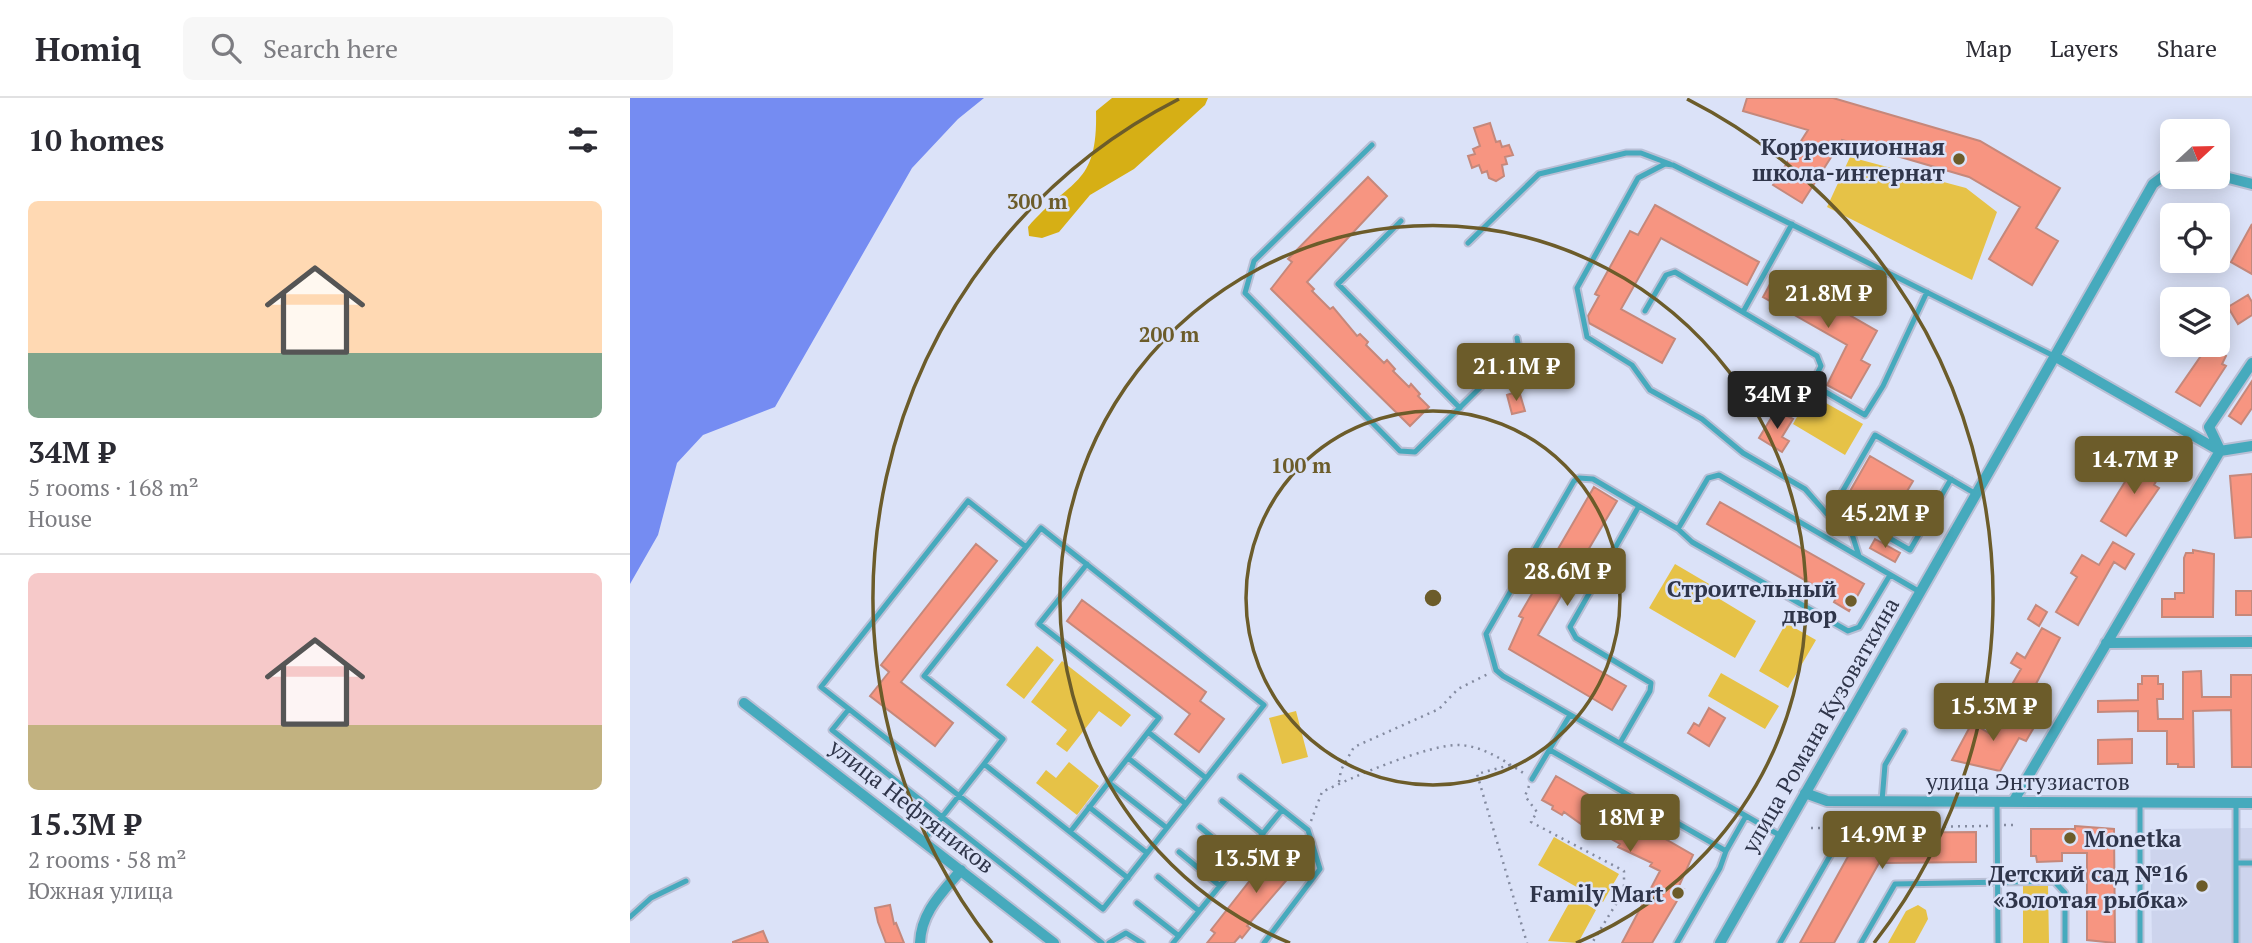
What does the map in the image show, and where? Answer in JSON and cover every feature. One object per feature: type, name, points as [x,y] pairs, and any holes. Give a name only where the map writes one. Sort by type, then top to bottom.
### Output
[{"type":"street","points":[[2230,178],[2252,184]]},
{"type":"street","name":"улица Романа Кузоваткина","points":[[1720,943],[2153,184],[2160,179]]},
{"type":"street","points":[[2054,356],[2220,451],[2252,446]]},
{"type":"street","points":[[2220,451],[2209,427],[2252,363]]},
{"type":"street","points":[[2013,802],[2220,451]]},
{"type":"street","points":[[2106,643],[2252,642]]},
{"type":"street","name":"улица Нефтяников","points":[[744,704],[1054,943]]},
{"type":"street","name":"улица Энтузиастов","points":[[1805,793],[1827,801],[2252,803]]},
{"type":"street","points":[[920,943],[920,927],[929,909],[961,870]]},
{"type":"lane","points":[[1372,145],[1254,261],[1245,293],[1400,451],[1415,452],[1519,349],[1517,338]]},
{"type":"lane","points":[[1468,243],[1539,174],[1626,153],[1641,153],[1673,165],[2054,356]]},
{"type":"lane","points":[[1673,165],[1665,164],[1638,178],[1577,288],[1587,337],[1632,365],[1650,390],[1702,419],[1743,453],[1805,489],[1827,514],[1851,531],[1859,555]]},
{"type":"lane","points":[[1401,221],[1338,284],[1460,408]]},
{"type":"lane","points":[[1743,312],[1792,224]]},
{"type":"lane","points":[[1645,311],[1670,272],[1818,356],[1821,366],[1812,384],[1865,415],[1883,386],[1927,292]]},
{"type":"lane","points":[[1951,479],[1910,550],[1834,506],[1875,435],[1951,479],[1976,494]]},
{"type":"lane","points":[[1678,528],[1708,478],[1715,474],[1920,592]]},
{"type":"lane","points":[[1781,836],[1496,670],[1486,634],[1574,481],[1579,478],[1593,479],[1678,528],[1692,542],[1848,631],[1859,627],[1891,575]]},
{"type":"lane","points":[[923,841],[959,795],[984,764],[1003,739],[924,676],[1026,547],[1041,528],[1264,705],[1103,909],[959,795],[821,687],[968,501],[1026,547]]},
{"type":"lane","points":[[1620,743],[1650,691],[1651,683],[1576,638],[1570,627],[1639,506]]},
{"type":"lane","points":[[1070,832],[1159,718],[1039,624],[1087,564]]},
{"type":"lane","points":[[849,709],[832,730],[1102,943]]},
{"type":"lane","points":[[1532,779],[1570,715]]},
{"type":"lane","points":[[1148,732],[1206,778]]},
{"type":"lane","points":[[1882,801],[1885,765],[1904,732]]},
{"type":"lane","points":[[1550,750],[1726,851]]},
{"type":"lane","points":[[1128,758],[1186,804]]},
{"type":"lane","points":[[984,764],[1128,877]]},
{"type":"lane","points":[[1241,778],[1308,831],[1320,869],[1264,943]]},
{"type":"lane","points":[[1108,782],[1167,828]]},
{"type":"lane","points":[[1222,801],[1263,834]]},
{"type":"lane","points":[[1997,802],[1998,943]]},
{"type":"lane","points":[[2140,803],[2140,943]]},
{"type":"lane","points":[[2236,803],[2236,943]]},
{"type":"lane","points":[[1089,807],[1147,853]]},
{"type":"lane","points":[[1173,943],[1282,810]]},
{"type":"lane","points":[[1677,943],[1746,816]]},
{"type":"lane","points":[[1200,827],[1241,860]]},
{"type":"lane","points":[[1780,943],[1835,847]]},
{"type":"lane","points":[[1179,852],[1220,886]]},
{"type":"lane","points":[[2236,863],[2252,863]]},
{"type":"lane","points":[[1158,877],[1199,911]]},
{"type":"lane","points":[[630,915],[651,898],[686,881]]},
{"type":"lane","points":[[1861,943],[1895,884],[1998,882],[2059,884],[2065,893],[2065,943]]},
{"type":"lane","points":[[1137,902],[1179,936]]},
{"type":"lane","points":[[1109,943],[1126,933],[1142,943]]},
{"type":"path","points":[[1339,784],[1341,770],[1354,747],[1439,709],[1458,689],[1496,670]]},
{"type":"path","points":[[1308,831],[1322,792],[1394,762],[1460,745],[1496,755],[1532,779]]},
{"type":"path","points":[[1510,765],[1477,774],[1527,943]]},
{"type":"path","points":[[1525,796],[1537,811],[1531,822],[1624,872],[1624,891],[1592,943]]},
{"type":"path","points":[[1811,828],[2013,825]]},
{"type":"shaded area","points":[[1112,98],[1208,98],[1205,105],[1134,169],[1090,195],[1059,232],[1042,238],[1029,236],[1028,227],[1086,168],[1092,154],[1096,111]]},
{"type":"shaded area","points":[[1850,157],[1966,188],[1997,212],[1972,280],[1827,207]]},
{"type":"shaded area","points":[[1810,394],[1863,424],[1845,455],[1793,424]]},
{"type":"shaded area","points":[[1675,564],[1721,591],[1718,598],[1756,621],[1735,658],[1649,608]]},
{"type":"shaded area","points":[[1786,623],[1816,640],[1788,688],[1759,671]]},
{"type":"shaded area","points":[[1037,646],[1054,660],[1024,699],[1006,685]]},
{"type":"shaded area","points":[[1062,661],[1131,715],[1121,727],[1099,711],[1067,752],[1056,744],[1067,730],[1031,702]]},
{"type":"shaded area","points":[[1721,673],[1779,706],[1765,729],[1708,696]]},
{"type":"shaded area","points":[[1296,711],[1308,757],[1282,764],[1269,718]]},
{"type":"shaded area","points":[[1069,762],[1099,786],[1077,815],[1036,783],[1046,770],[1056,778]]},
{"type":"shaded area","name":"Детский сад №16 «Золотая рыбка»","points":[[2252,828],[2252,943],[2152,943],[2150,829]]},
{"type":"shaded area","points":[[1554,837],[1619,874],[1603,902],[1538,865]]},
{"type":"shaded area","points":[[2023,886],[2048,886],[2049,943],[2023,943]]},
{"type":"shaded area","points":[[1573,896],[1596,910],[1578,943],[1548,941]]},
{"type":"shaded area","points":[[1918,905],[1926,910],[1928,919],[1915,943],[1888,943],[1906,911]]},
{"type":"water","points":[[630,98],[984,98],[958,119],[912,168],[775,407],[703,435],[677,463],[658,535],[630,584]]},
{"type":"building","name":"Коррекционная школа-интернат","points":[[1747,98],[1833,98],[1980,141],[2060,188],[2036,228],[2058,241],[2032,285],[1989,259],[2020,207],[1969,177],[1842,140],[1802,203],[1773,185],[1808,130],[1743,111]]},
{"type":"building","points":[[1490,123],[1496,142],[1500,141],[1502,147],[1509,145],[1513,155],[1505,157],[1507,164],[1502,165],[1504,176],[1496,181],[1489,178],[1487,171],[1482,173],[1479,165],[1472,168],[1468,156],[1475,154],[1473,149],[1480,146],[1474,128]]},
{"type":"building","points":[[1368,177],[1387,196],[1307,282],[1314,289],[1312,291],[1330,309],[1333,307],[1357,336],[1360,334],[1368,342],[1366,345],[1384,363],[1387,360],[1395,369],[1393,371],[1420,394],[1418,396],[1429,407],[1410,426],[1271,289],[1292,262],[1288,259]]},
{"type":"building","points":[[1655,205],[1759,262],[1747,285],[1661,238],[1621,309],[1675,339],[1662,363],[1589,323],[1588,316],[1599,296],[1595,294],[1630,231],[1638,235]]},
{"type":"building","points":[[2252,224],[2252,274],[2231,262]]},
{"type":"building","points":[[1776,273],[1877,331],[1861,360],[1870,365],[1851,398],[1827,385],[1847,345],[1763,297]]},
{"type":"building","points":[[2248,295],[2252,302],[2252,315],[2238,324],[2230,306]]},
{"type":"building","points":[[2200,357],[2226,357],[2222,364],[2226,366],[2200,406],[2176,392]]},
{"type":"building","points":[[2252,381],[2252,408],[2241,424],[2229,416]]},
{"type":"building","points":[[1519,391],[1525,411],[1512,414],[1507,395]]},
{"type":"building","points":[[1776,410],[1793,419],[1782,437],[1789,441],[1782,452],[1759,438]]},
{"type":"building","points":[[2142,454],[2164,467],[2154,485],[2159,488],[2126,536],[2101,521]]},
{"type":"building","points":[[1870,456],[1913,481],[1887,525],[1845,500]]},
{"type":"building","points":[[2252,474],[2252,537],[2235,538],[2230,476]]},
{"type":"building","points":[[1594,487],[1617,501],[1538,635],[1626,686],[1612,710],[1509,649],[1523,618],[1519,616]]},
{"type":"building","points":[[1720,502],[1864,584],[1849,611],[1834,602],[1836,598],[1707,524]]},
{"type":"building","points":[[1875,539],[1900,553],[1895,562],[1870,548]]},
{"type":"building","points":[[2113,542],[2134,554],[2125,569],[2114,562],[2078,625],[2056,612],[2077,577],[2071,573],[2082,555],[2099,565]]},
{"type":"building","points":[[976,544],[997,561],[901,682],[953,723],[935,746],[870,696],[889,672],[881,665]]},
{"type":"building","points":[[2193,550],[2214,554],[2213,617],[2162,617],[2162,599],[2175,599],[2175,593],[2184,593],[2184,558],[2186,553],[2193,553]]},
{"type":"building","points":[[2236,591],[2252,591],[2252,615],[2236,615]]},
{"type":"building","points":[[1082,600],[1206,692],[1200,701],[1224,719],[1199,752],[1175,734],[1190,714],[1067,621]]},
{"type":"building","points":[[2036,605],[2047,612],[2039,626],[2028,619]]},
{"type":"building","points":[[2042,628],[2060,638],[2026,703],[2007,693],[2021,669],[2011,663],[2017,653],[2025,658]]},
{"type":"building","points":[[2201,671],[2202,697],[2231,697],[2231,675],[2252,675],[2252,767],[2232,767],[2231,710],[2193,711],[2194,767],[2167,764],[2167,731],[2138,731],[2138,711],[2098,712],[2098,701],[2138,700],[2138,684],[2142,684],[2142,676],[2158,676],[2158,684],[2163,684],[2163,699],[2157,699],[2158,719],[2183,719],[2183,672]]},
{"type":"building","points":[[1709,708],[1725,718],[1709,746],[1688,733],[1694,723],[1699,726]]},
{"type":"building","points":[[2022,713],[2037,722],[2026,741],[2019,738],[2000,771],[1952,760],[1972,723],[1989,733],[1999,715],[2016,724]]},
{"type":"building","points":[[2132,739],[2132,763],[2098,764],[2098,740]]},
{"type":"building","points":[[1556,776],[1693,855],[1679,886],[1684,889],[1652,943],[1622,943],[1660,871],[1650,866],[1652,863],[1618,847],[1620,844],[1597,831],[1595,834],[1564,812],[1562,815],[1552,809],[1553,806],[1542,800]]},
{"type":"building","points":[[2075,826],[2114,829],[2115,943],[2087,940],[2087,853],[2062,853],[2062,861],[2037,862],[2036,856],[2031,856],[2031,829],[2075,829]]},
{"type":"building","points":[[1976,832],[1976,862],[1879,863],[1834,943],[1800,943],[1861,833]]},
{"type":"building","points":[[1281,841],[1302,857],[1295,867],[1297,868],[1247,926],[1250,928],[1242,938],[1240,936],[1234,943],[1207,943],[1215,933],[1211,930]]},
{"type":"building","points":[[890,905],[894,924],[896,923],[904,943],[886,943],[878,922],[875,908]]},
{"type":"building","points":[[763,931],[768,943],[733,943],[733,942]]},
{"type":"place","name":"Коррекционная школа-интернат","points":[[1959,159]]},
{"type":"place","name":"Строительный двор","points":[[1851,601]]},
{"type":"place","name":"Monetka","points":[[2070,838]]},
{"type":"place","name":"Детский сад №16 «Золотая рыбка»","points":[[2202,886]]},
{"type":"place","name":"Family Mart","points":[[1678,893]]}]
